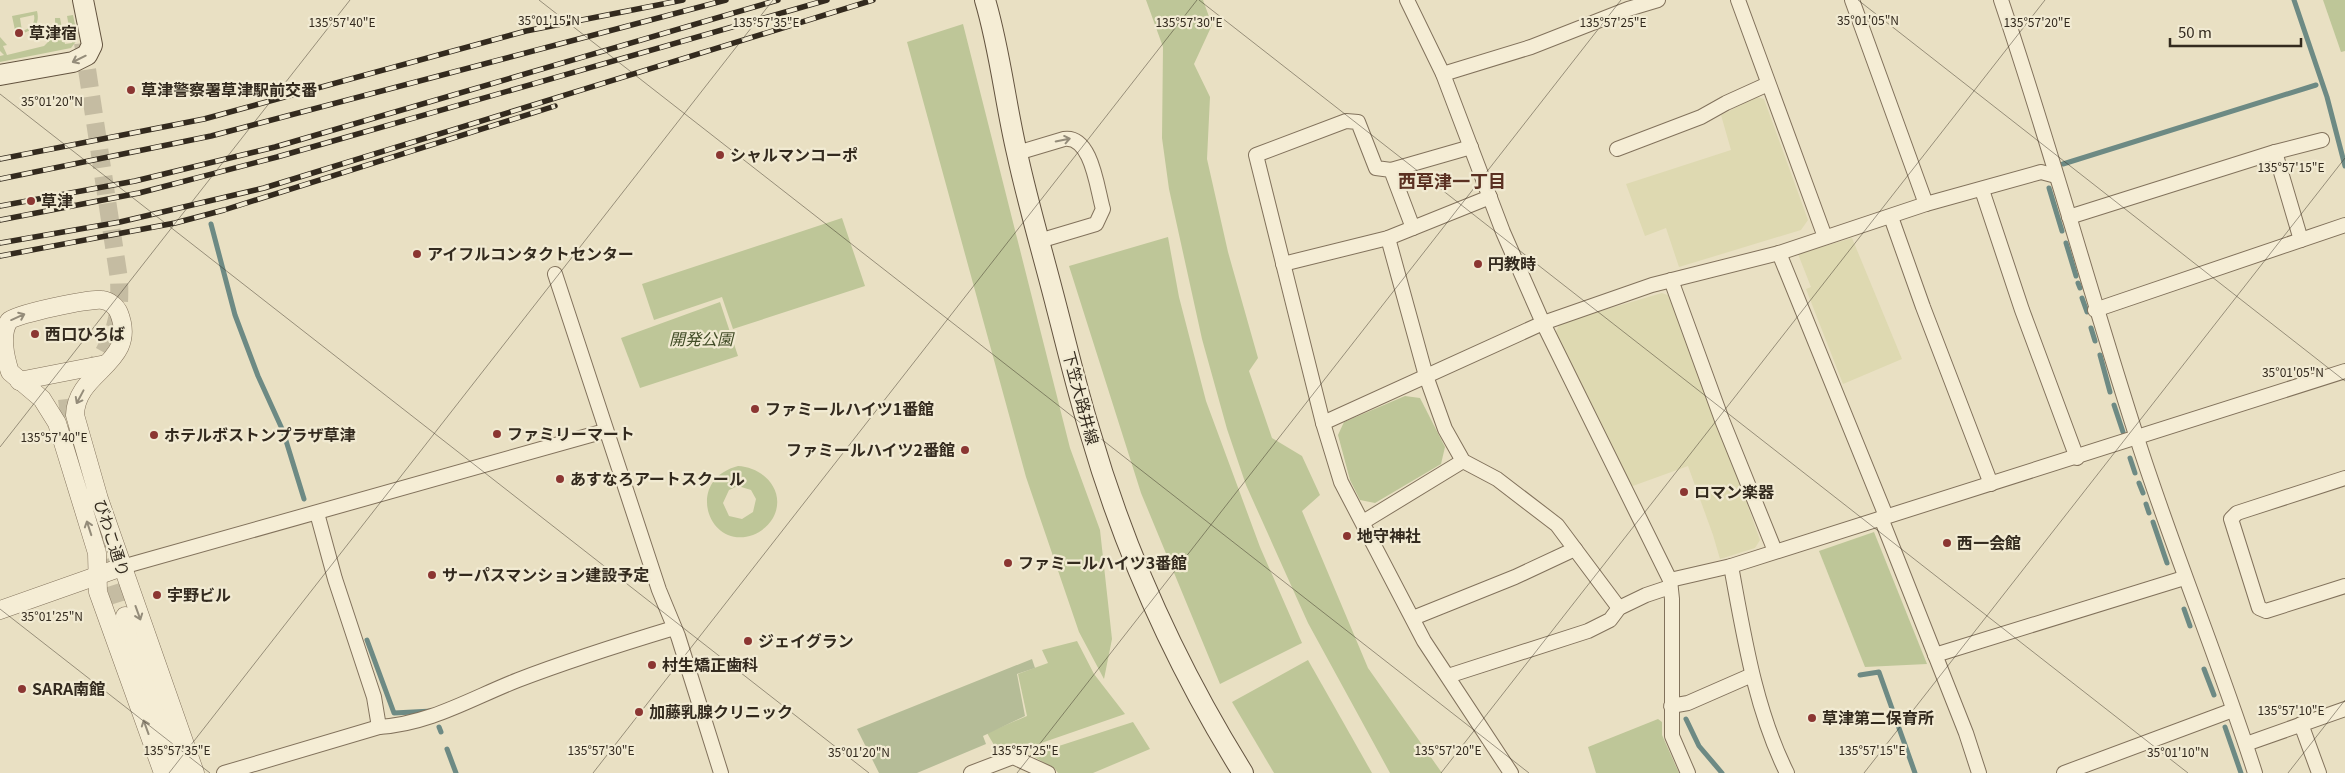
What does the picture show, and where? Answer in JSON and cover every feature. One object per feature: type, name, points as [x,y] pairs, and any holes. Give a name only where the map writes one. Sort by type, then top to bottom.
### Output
[{"type":"main road","points":[[0,75],[83,59],[92,45],[83,0]]},
{"type":"main road","name":"下笠大路井線","points":[[984,0],[1003,73],[1016,153],[1090,433],[1122,528],[1168,638],[1192,688],[1243,773]]},
{"type":"street","points":[[1407,0],[1443,74],[1490,197],[1543,322],[1670,584],[1672,600],[1672,736],[1688,773]]},
{"type":"street","points":[[1443,74],[1530,47],[1627,4],[1658,0]]},
{"type":"street","points":[[1738,0],[1825,237]]},
{"type":"street","points":[[1852,0],[1926,204]]},
{"type":"street","points":[[2001,0],[2069,217],[2095,310],[2137,439],[2184,578],[2255,773]]},
{"type":"street","points":[[1617,149],[1701,118],[1726,103],[1768,84]]},
{"type":"street","points":[[1471,147],[1391,170],[1376,168],[1358,122],[1346,120],[1256,155],[1323,423],[1351,512],[1363,522],[1424,641],[1512,773]]},
{"type":"street","points":[[1016,153],[1064,139],[1071,138],[1080,142],[1087,151],[1103,210],[1096,224],[1039,242]]},
{"type":"street","points":[[2069,217],[2275,152],[2322,140]]},
{"type":"street","points":[[2275,152],[2301,240]]},
{"type":"street","points":[[1391,170],[1413,228]]},
{"type":"street","points":[[1323,423],[1543,322],[1672,280],[1779,253],[1926,204],[1982,190],[2041,172],[2056,176]]},
{"type":"street","points":[[1982,190],[2022,310],[2077,458]]},
{"type":"street","points":[[1282,264],[1388,238],[1490,197]]},
{"type":"street","points":[[1891,217],[1991,484]]},
{"type":"street","points":[[2095,310],[2345,225]]},
{"type":"street","points":[[1388,238],[1426,376],[1444,429],[1463,461],[1497,479],[1557,525],[1619,608]]},
{"type":"street","points":[[1779,253],[1884,517],[1979,773]]},
{"type":"street","points":[[555,274],[605,431],[674,628],[721,773]]},
{"type":"street","points":[[1672,280],[1722,420],[1774,551]]},
{"type":"street","name":"びわこ通り","points":[[163,773],[98,592],[97,553],[57,423],[42,399],[9,376],[3,333],[9,321],[14,317],[95,299],[109,302],[118,312],[124,341],[119,350],[83,391],[77,401],[75,415],[122,567],[195,773]]},
{"type":"street","points":[[9,376],[106,364]]},
{"type":"street","points":[[1448,676],[1588,631],[1610,620],[1619,608],[1670,584],[2077,458],[2194,418],[2345,371]]},
{"type":"street","points":[[0,610],[122,567],[605,431]]},
{"type":"street","points":[[1363,522],[1463,461]]},
{"type":"street","points":[[2345,478],[2237,513],[2231,519],[2259,608],[2266,611],[2345,586]]},
{"type":"street","points":[[317,512],[335,579],[374,697],[379,727]]},
{"type":"street","points":[[1413,618],[1515,577],[1575,549]]},
{"type":"street","points":[[1731,566],[1752,675],[1780,758],[1787,773]]},
{"type":"street","points":[[1935,654],[2184,578]]},
{"type":"street","points":[[125,616],[178,773]]},
{"type":"street","points":[[224,773],[379,727],[402,726],[441,714],[472,698],[576,658],[674,628]]},
{"type":"street","points":[[1671,706],[1688,703],[1752,675]]},
{"type":"street","points":[[2246,744],[2345,709]]},
{"type":"street","points":[[2064,773],[2233,710]]},
{"type":"street","points":[[2301,724],[2319,773]]},
{"type":"street","points":[[971,773],[1013,757],[1048,773]]},
{"type":"shaded area","points":[[1757,97],[1764,99],[1808,220],[1801,230],[1679,267],[1666,228],[1645,236],[1626,184],[1731,150],[1721,115]]},
{"type":"shaded area","points":[[1852,238],[1902,359],[1843,384],[1806,289],[1811,287],[1798,254]]},
{"type":"shaded area","points":[[1662,293],[1673,297],[1760,540],[1755,548],[1720,559],[1688,466],[1630,487],[1556,332],[1560,323]]},
{"type":"green space","points":[[1146,0],[1203,0],[1212,25],[1194,64],[1210,97],[1207,159],[1228,252],[1258,358],[1249,371],[1272,438],[1302,456],[1320,495],[1302,511],[1368,668],[1442,773],[1390,773],[1308,623],[1246,485],[1227,429],[1202,339],[1169,189],[1162,138],[1163,47]]},
{"type":"green space","points":[[2323,0],[2345,0],[2345,51],[2341,52]]},
{"type":"green space","points":[[37,11],[38,17],[33,28],[16,35],[12,16]],"holes":[[[34,15],[32,25],[22,31],[20,18]]]},
{"type":"green space","points":[[73,15],[78,39],[71,48],[0,62],[0,56],[4,55],[0,51],[0,37],[7,45],[3,46],[7,55],[44,46],[55,35],[55,18],[60,18],[65,44],[72,43],[67,16]]},
{"type":"green space","points":[[963,24],[1070,448],[1100,530],[1112,639],[1104,679],[1079,632],[1026,477],[907,42]]},
{"type":"green space","points":[[842,218],[865,286],[733,329],[722,297],[654,320],[642,284]]},
{"type":"green space","points":[[1168,237],[1179,297],[1206,401],[1260,547],[1302,643],[1220,684],[1141,493],[1069,266]]},
{"type":"green space","name":"開発公園","points":[[720,302],[738,356],[640,388],[621,338]]},
{"type":"green space","points":[[1405,396],[1420,398],[1445,447],[1441,464],[1375,503],[1360,500],[1350,480],[1338,435],[1344,422]]},
{"type":"green space","points":[[738,466],[748,467],[764,476],[775,490],[777,499],[777,508],[767,526],[753,535],[737,537],[724,533],[714,524],[708,512],[707,498],[711,485],[721,474]],"holes":[[[738,486],[751,490],[756,499],[753,512],[742,519],[729,516],[723,503],[729,490]]]},
{"type":"green space","points":[[1874,532],[1927,664],[1865,667],[1819,551]]},
{"type":"green space","points":[[1077,641],[1094,674],[1125,714],[1001,757],[987,733],[1027,716],[1018,674],[1048,663],[1042,650]]},
{"type":"green space","points":[[1032,659],[1035,668],[1017,674],[1025,716],[983,736],[986,744],[917,773],[879,773],[857,729]]},
{"type":"green space","points":[[1308,660],[1372,773],[1274,773],[1232,702]]},
{"type":"green space","points":[[1658,719],[1662,722],[1662,735],[1679,773],[1596,773],[1588,747]]},
{"type":"green space","points":[[1133,722],[1150,749],[1093,773],[1058,773],[1055,769],[1031,755]]},
{"type":"waterway","points":[[2294,0],[2327,97],[2345,166]]},
{"type":"waterway","points":[[2063,164],[2316,85]]},
{"type":"waterway","points":[[2049,188],[2062,231]]},
{"type":"waterway","points":[[211,224],[235,315],[258,376],[283,431],[304,499]]},
{"type":"waterway","points":[[2066,243],[2076,276]]},
{"type":"waterway","points":[[2078,283],[2080,288]]},
{"type":"waterway","points":[[2082,298],[2087,312]]},
{"type":"waterway","points":[[2091,328],[2095,341]]},
{"type":"waterway","points":[[2100,355],[2110,392]]},
{"type":"waterway","points":[[2114,405],[2123,432]]},
{"type":"waterway","points":[[2130,458],[2135,473]]},
{"type":"waterway","points":[[2139,483],[2143,493]]},
{"type":"waterway","points":[[2146,504],[2149,513]]},
{"type":"waterway","points":[[2153,522],[2167,563]]},
{"type":"waterway","points":[[2184,609],[2190,626]]},
{"type":"waterway","points":[[367,640],[394,713],[432,711]]},
{"type":"waterway","points":[[2204,669],[2214,695]]},
{"type":"waterway","points":[[1860,675],[1879,672],[1915,773]]},
{"type":"waterway","points":[[1686,719],[1699,746],[1722,773]]},
{"type":"waterway","points":[[439,727],[441,732]]},
{"type":"waterway","points":[[2225,727],[2241,773]]},
{"type":"waterway","points":[[447,749],[456,773]]},
{"type":"tunnel","points":[[83,43],[119,279],[119,308],[114,331],[90,376]]},
{"type":"tunnel","points":[[67,399],[70,423],[91,506]]},
{"type":"tunnel","points":[[99,533],[125,616]]},
{"type":"railway","points":[[0,159],[204,119],[526,31],[683,0]]},
{"type":"railway","points":[[0,179],[211,136],[726,0]]},
{"type":"railway","points":[[0,206],[135,181],[275,147],[778,0]]},
{"type":"railway","points":[[0,220],[139,193],[277,157],[827,0]]},
{"type":"railway","points":[[0,243],[120,222],[264,188],[873,0]]},
{"type":"railway","points":[[0,256],[175,223],[224,210],[555,106]]},
{"type":"place","name":"草津宿","points":[[19,33]]},
{"type":"place","name":"草津警察署草津駅前交番","points":[[131,90]]},
{"type":"place","name":"シャルマンコーポ","points":[[720,155]]},
{"type":"place","name":"草津","points":[[31,201]]},
{"type":"place","name":"アイフルコンタクトセンター","points":[[417,254]]},
{"type":"place","name":"円教時","points":[[1478,264]]},
{"type":"place","name":"西口ひろば","points":[[35,334]]},
{"type":"place","name":"ファミールハイツ1番館","points":[[755,409]]},
{"type":"place","name":"ファミリーマート","points":[[497,434]]},
{"type":"place","name":"ホテルボストンプラザ草津","points":[[154,435]]},
{"type":"place","name":"ファミールハイツ2番館","points":[[965,450]]},
{"type":"place","name":"あすなろアートスクール","points":[[560,479]]},
{"type":"place","name":"ロマン楽器","points":[[1684,492]]},
{"type":"place","name":"地守神社","points":[[1347,536]]},
{"type":"place","name":"西一会館","points":[[1947,543]]},
{"type":"place","name":"ファミールハイツ3番館","points":[[1008,563]]},
{"type":"place","name":"サーパスマンション建設予定","points":[[432,575]]},
{"type":"place","name":"宇野ビル","points":[[157,595]]},
{"type":"place","name":"ジェイグラン","points":[[748,641]]},
{"type":"place","name":"村生矯正歯科","points":[[652,665]]},
{"type":"place","name":"SARA南館","points":[[22,689]]},
{"type":"place","name":"加藤乳腺クリニック","points":[[639,712]]},
{"type":"place","name":"草津第二保育所","points":[[1812,718]]},
{"type":"district","name":"西草津一丁目","points":[[1452,182]]}]
